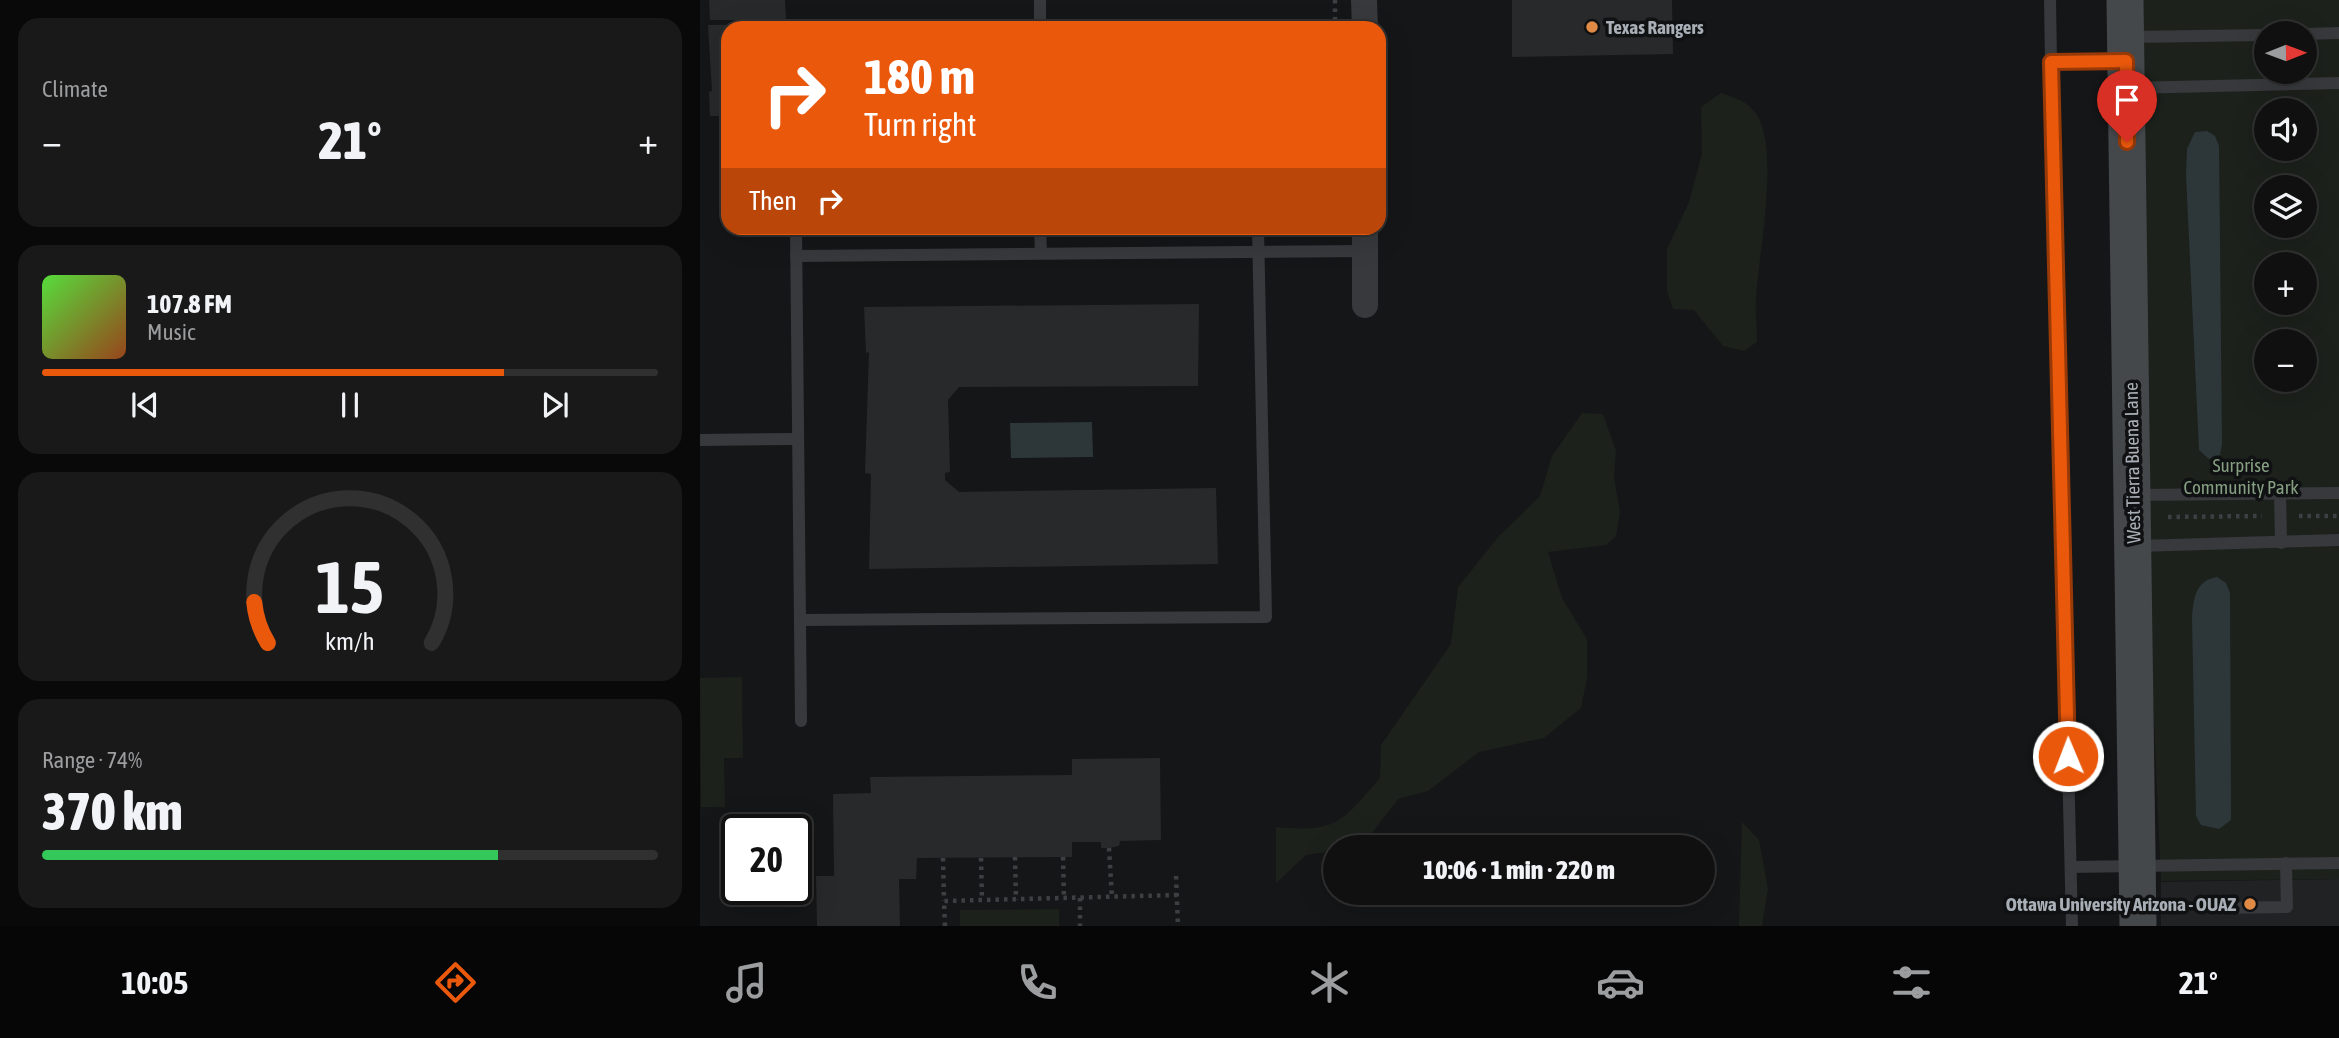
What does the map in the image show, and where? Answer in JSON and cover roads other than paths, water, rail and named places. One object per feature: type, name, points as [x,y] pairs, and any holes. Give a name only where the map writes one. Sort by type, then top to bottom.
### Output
[{"type":"street","points":[[1364,0],[1365,21]]},
{"type":"street","name":"West Tierra Buena Lane","points":[[2125,0],[2138,926]]},
{"type":"street","points":[[1365,239],[1365,305]]},
{"type":"lane","points":[[1040,0],[1040,21]]},
{"type":"lane","points":[[2050,0],[2072,926]]},
{"type":"lane","points":[[2317,34],[2339,33]]},
{"type":"lane","points":[[2126,62],[2254,37]]},
{"type":"lane","points":[[2051,62],[2126,62],[2254,76]]},
{"type":"lane","points":[[2317,81],[2339,83]]},
{"type":"lane","points":[[796,235],[801,721]]},
{"type":"lane","points":[[1040,235],[1041,253]]},
{"type":"lane","points":[[802,620],[1266,617],[1258,235]]},
{"type":"lane","points":[[796,256],[1259,251],[1365,239]]},
{"type":"lane","points":[[700,440],[797,439]]},
{"type":"lane","points":[[2280,493],[2281,543]]},
{"type":"lane","points":[[2133,495],[2339,493]]},
{"type":"lane","points":[[2133,546],[2339,540]]},
{"type":"lane","points":[[2218,908],[2287,907],[2286,863]]},
{"type":"lane","points":[[2071,867],[2339,863]]},
{"type":"place","name":"Texas Rangers","points":[[1592,27]]},
{"type":"place","name":"Ottawa University Arizona - OUAZ","points":[[2250,904]]},
{"type":"park label","name":"Surprise Community Park","points":[[2241,476]]}]
